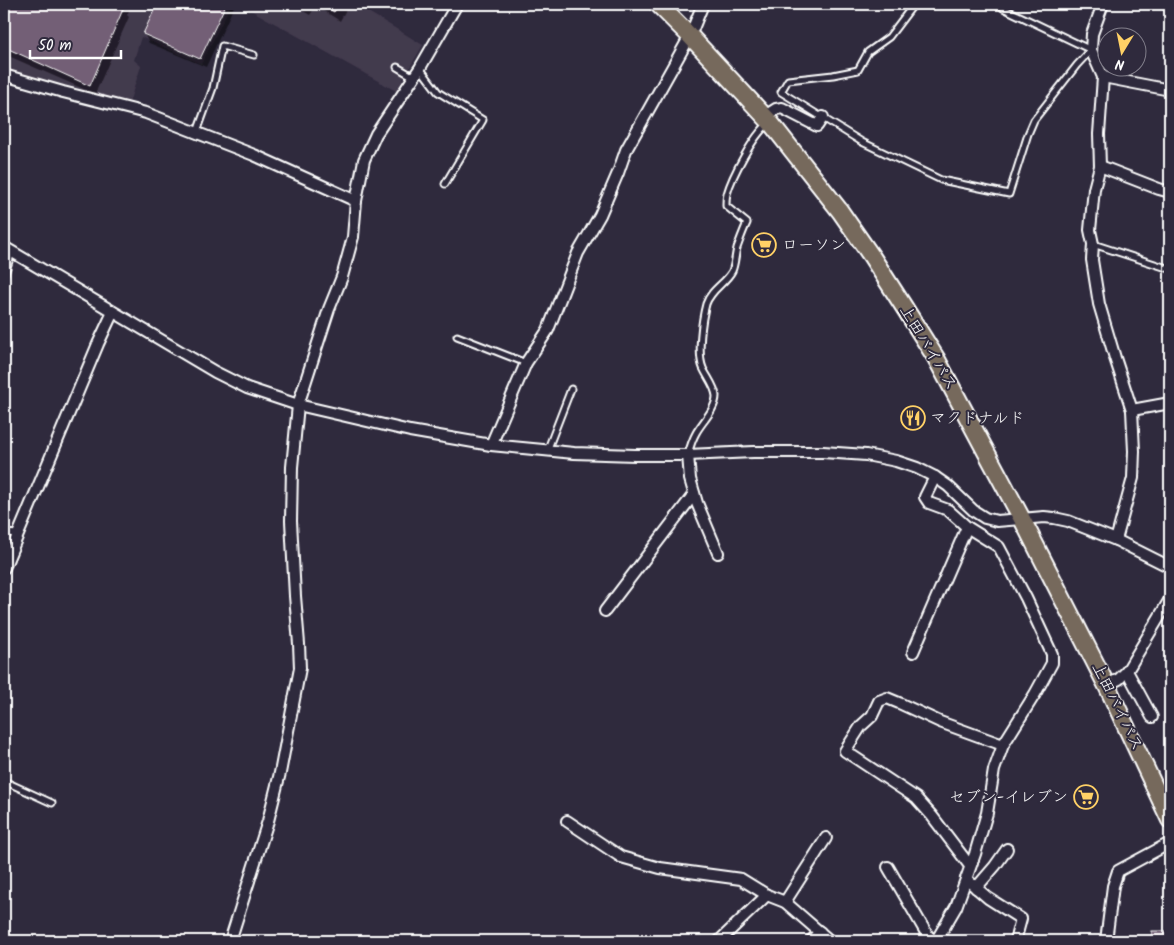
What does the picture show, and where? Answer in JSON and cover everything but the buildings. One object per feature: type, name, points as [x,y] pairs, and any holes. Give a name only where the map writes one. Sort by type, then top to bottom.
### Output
[{"type":"highway","name":"上田バイパス","points":[[658,4],[768,119],[840,211],[904,307],[936,358],[1022,519],[1107,685],[1170,820]]},
{"type":"street","points":[[230,941],[268,821],[278,781],[300,668],[292,521],[292,467],[298,405],[329,309],[342,277],[352,237],[356,201],[364,160],[376,134],[420,68],[457,4]]},
{"type":"street","points":[[491,445],[526,363],[548,330],[578,253],[600,215],[626,150],[690,36],[703,4]]},
{"type":"street","points":[[1096,61],[1091,50],[1092,34],[1103,4]]},
{"type":"street","points":[[4,74],[63,92],[146,113],[254,155],[356,201]]},
{"type":"street","points":[[1103,78],[1099,134],[1100,166],[1094,189],[1090,230],[1092,260],[1099,304],[1132,410],[1134,451],[1132,478],[1116,540]]},
{"type":"street","points":[[1108,78],[1170,90]]},
{"type":"street","points":[[768,119],[776,109],[782,108],[817,126],[822,117]]},
{"type":"street","points":[[1100,166],[1170,192]]},
{"type":"street","points":[[8,250],[215,372],[247,388],[298,405],[410,431],[491,445],[547,451],[688,455],[754,452],[854,453],[896,461],[917,468],[948,486],[985,518],[996,521],[1044,517],[1068,521],[1116,540],[1170,567]]},
{"type":"street","points":[[4,568],[113,312]]},
{"type":"street","points":[[1132,410],[1170,403]]},
{"type":"street","points":[[688,455],[690,479],[696,503],[718,554]]},
{"type":"street","points":[[888,867],[928,936],[935,941],[956,907],[966,879],[987,813],[994,770],[1003,745],[1052,663],[1052,654],[1026,598],[999,547],[967,527],[948,510],[929,503],[925,496],[935,477]]},
{"type":"street","points":[[605,611],[694,494]]},
{"type":"street","points":[[913,652],[967,527]]},
{"type":"street","points":[[1107,685],[1127,671],[1170,599]]},
{"type":"street","points":[[1127,671],[1152,717]]},
{"type":"street","points":[[970,866],[916,798],[845,751],[861,726],[872,716],[879,700],[886,698],[940,722],[1003,745]]},
{"type":"street","points":[[567,821],[621,857],[660,868],[741,879],[785,902],[830,941]]},
{"type":"street","points":[[785,902],[826,838]]},
{"type":"street","points":[[1106,941],[1113,886],[1118,871],[1170,844]]},
{"type":"street","points":[[976,888],[995,866],[1007,848]]},
{"type":"street","points":[[966,879],[988,898],[1021,919],[1015,941]]},
{"type":"street","points":[[720,941],[767,894]]},
{"type":"street","points":[[811,941],[820,932]]},
{"type":"lane","points":[[914,4],[889,37],[868,52],[858,70],[788,80],[781,92],[862,142],[941,180],[1009,194],[1034,120],[1076,65],[1091,50],[1003,8]]},
{"type":"lane","points":[[197,133],[213,88],[222,46],[254,55]]},
{"type":"lane","points":[[398,67],[414,77]]},
{"type":"lane","points":[[420,68],[438,92],[484,120],[445,184]]},
{"type":"lane","points":[[688,455],[696,434],[715,402],[716,394],[703,368],[701,358],[701,336],[706,305],[709,296],[729,276],[732,270],[746,223],[726,206],[726,196],[750,146],[768,119]]},
{"type":"lane","points":[[1092,244],[1170,269]]},
{"type":"lane","points":[[4,277],[8,250]]},
{"type":"lane","points":[[457,336],[526,363]]},
{"type":"lane","points":[[547,451],[571,389]]},
{"type":"lane","points":[[4,533],[18,534]]},
{"type":"lane","points":[[4,781],[52,803]]},
{"type":"shaded area","points":[[4,4],[231,4],[201,64],[141,37],[134,60],[141,66],[129,103],[12,74],[4,69]]},
{"type":"shaded area","points":[[240,4],[355,4],[423,45],[396,91]]},
{"type":"place","name":"ローソン","points":[[764,245]]},
{"type":"place","name":"マクドナルド","points":[[913,418]]},
{"type":"place","name":"セブン-イレブン","points":[[1086,797]]}]
